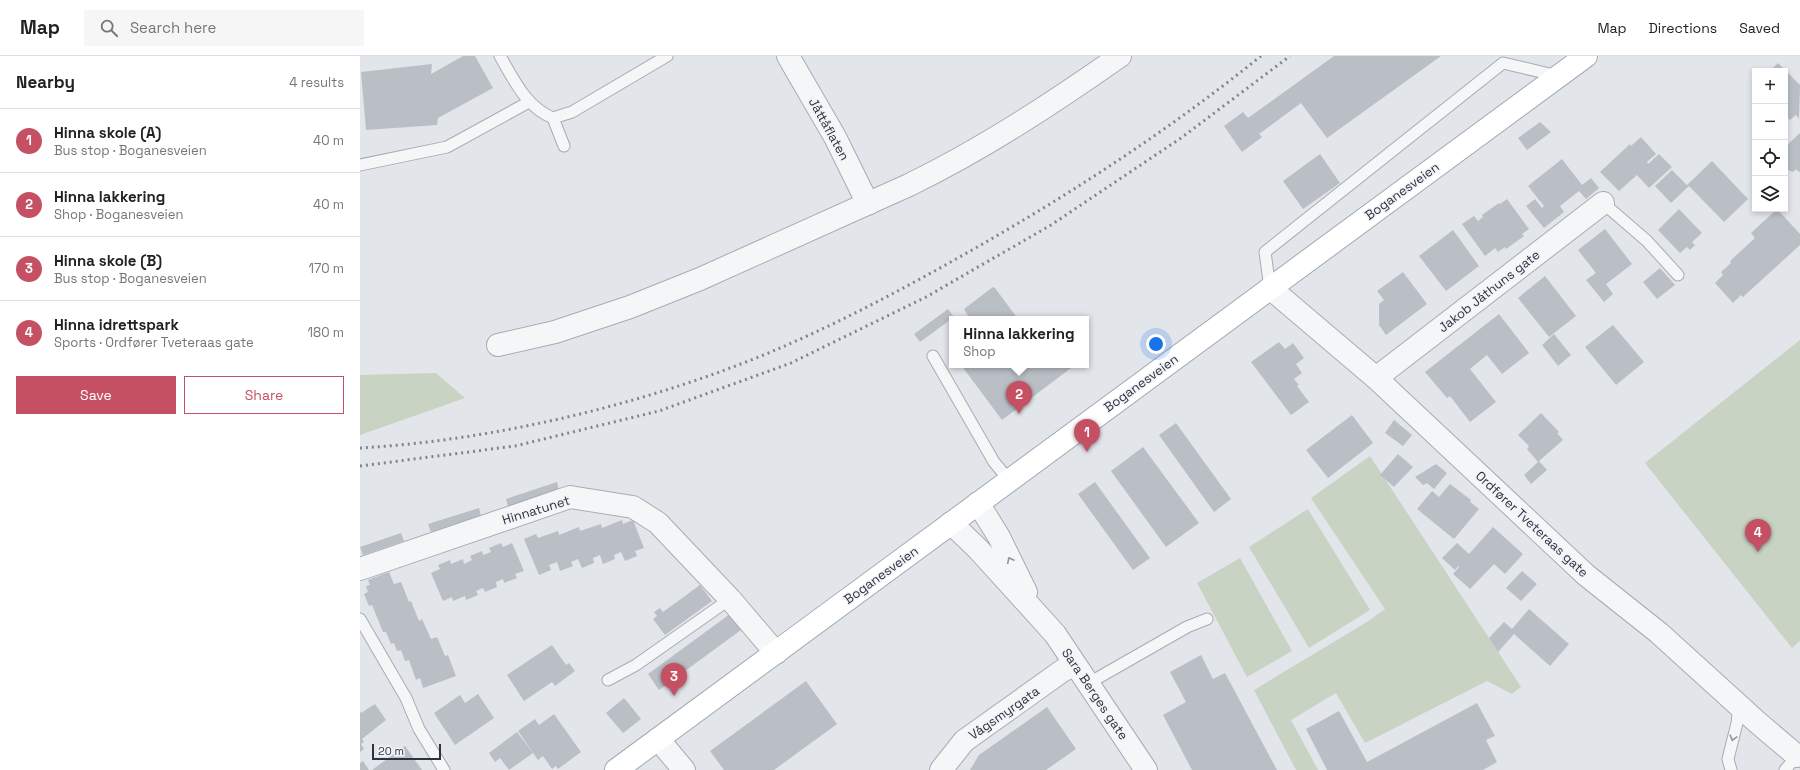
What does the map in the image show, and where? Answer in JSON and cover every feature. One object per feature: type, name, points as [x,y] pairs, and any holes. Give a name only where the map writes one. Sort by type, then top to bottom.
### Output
[{"type":"main road","name":"Boganesveien","points":[[616,770],[1586,56]]},
{"type":"street","name":"Jåttåflaten","points":[[788,56],[835,137],[868,204]]},
{"type":"street","points":[[498,345],[555,332],[630,307],[868,204],[938,171],[1066,94],[1120,56]]},
{"type":"street","name":"Jakob Jåthuns gate","points":[[1376,378],[1603,204]]},
{"type":"street","name":"Ordfører Tveteraas gate","points":[[1270,288],[1376,378],[1586,575],[1659,633],[1739,704],[1791,763]]},
{"type":"street","name":"Hinnatunet","points":[[360,569],[570,497],[632,507],[658,524],[730,599],[776,653]]},
{"type":"street","name":"Sara Berges gate","points":[[978,503],[999,537],[1040,620]]},
{"type":"street","name":"Sara Berges gate","points":[[951,523],[978,549],[1040,620],[1055,634],[1146,770]]},
{"type":"street","name":"Vågsmyrgata","points":[[941,770],[964,742],[1062,671],[1075,664]]},
{"type":"street","points":[[658,739],[684,770]]},
{"type":"lane","points":[[500,56],[529,102],[543,114],[553,118],[572,112],[667,56]]},
{"type":"lane","points":[[1270,288],[1264,252],[1503,63],[1559,76]]},
{"type":"lane","points":[[360,166],[447,147],[529,102]]},
{"type":"lane","points":[[553,118],[564,146]]},
{"type":"lane","points":[[1603,204],[1647,241],[1678,275]]},
{"type":"lane","points":[[933,356],[994,462],[1009,480]]},
{"type":"lane","points":[[608,680],[636,665],[730,599]]},
{"type":"lane","points":[[360,619],[406,698],[418,729],[444,770]]},
{"type":"lane","points":[[1089,683],[1187,627],[1207,619]]},
{"type":"lane","points":[[1731,770],[1728,759],[1737,723],[1739,704]]},
{"type":"green space","points":[[1800,340],[1800,641],[1792,648],[1645,463]]},
{"type":"green space","points":[[436,373],[465,398],[360,435],[360,375]]},
{"type":"green space","points":[[1370,456],[1521,687],[1512,694],[1487,681],[1365,743],[1336,693],[1291,720],[1318,770],[1296,770],[1254,690],[1367,622],[1385,609],[1311,498]]},
{"type":"green space","points":[[1308,509],[1370,610],[1309,648],[1249,547]]},
{"type":"green space","points":[[1240,558],[1292,651],[1247,677],[1197,583]]},
{"type":"building","points":[[463,56],[475,56],[493,88],[438,118],[437,125],[366,130],[361,72],[432,64],[431,74]]},
{"type":"building","points":[[1334,56],[1441,56],[1327,138],[1301,103],[1259,134],[1262,137],[1242,152],[1224,126],[1243,112],[1248,118]]},
{"type":"building","points":[[1778,63],[1783,68],[1773,68]]},
{"type":"building","points":[[1788,73],[1800,85],[1799,119],[1796,115],[1790,120],[1788,118]]},
{"type":"building","points":[[1540,122],[1551,132],[1527,150],[1518,138]]},
{"type":"building","points":[[1800,133],[1799,172],[1796,169],[1793,172],[1788,170],[1788,144]]},
{"type":"building","points":[[1641,137],[1656,154],[1647,162],[1648,164],[1659,154],[1672,167],[1649,188],[1637,175],[1619,191],[1600,172],[1630,144],[1631,146]]},
{"type":"building","points":[[1320,154],[1340,183],[1303,209],[1283,181]]},
{"type":"building","points":[[1562,159],[1582,185],[1591,178],[1599,188],[1586,199],[1579,191],[1560,206],[1564,212],[1544,228],[1526,206],[1535,199],[1542,208],[1544,206],[1528,186]]},
{"type":"building","points":[[1712,161],[1748,199],[1724,222],[1689,186],[1671,203],[1655,186],[1672,170],[1687,185]]},
{"type":"building","points":[[1507,199],[1529,229],[1522,234],[1524,236],[1506,249],[1505,247],[1498,252],[1495,248],[1485,256],[1462,224],[1474,216],[1478,221],[1483,217],[1482,215]]},
{"type":"building","points":[[1679,209],[1702,233],[1692,242],[1695,245],[1690,250],[1687,247],[1680,253],[1658,230]]},
{"type":"building","points":[[1774,212],[1780,212],[1800,234],[1800,245],[1743,297],[1741,295],[1733,303],[1715,283],[1723,275],[1721,272],[1731,263],[1730,261],[1755,238],[1751,233]]},
{"type":"building","points":[[1605,229],[1632,264],[1606,284],[1613,294],[1604,302],[1586,280],[1596,273],[1578,250]]},
{"type":"building","points":[[1453,230],[1479,266],[1446,291],[1419,256]]},
{"type":"building","points":[[1660,268],[1675,285],[1657,299],[1643,282]]},
{"type":"building","points":[[1403,272],[1427,304],[1386,335],[1379,325],[1379,304],[1384,300],[1377,291]]},
{"type":"building","points":[[1545,276],[1576,316],[1549,337],[1518,298]]},
{"type":"building","points":[[993,287],[1016,316],[968,316],[964,309]]},
{"type":"building","points":[[948,309],[953,316],[949,316],[949,321],[920,342],[914,334]]},
{"type":"building","points":[[1499,314],[1529,353],[1502,374],[1487,355],[1470,369],[1496,402],[1470,422],[1450,396],[1447,398],[1425,372]]},
{"type":"building","points":[[1613,325],[1644,362],[1616,385],[1585,347]]},
{"type":"building","points":[[1554,334],[1571,355],[1558,366],[1542,345]]},
{"type":"building","points":[[1279,342],[1285,349],[1293,343],[1304,358],[1296,364],[1302,373],[1294,379],[1299,385],[1297,386],[1309,402],[1291,415],[1251,362]]},
{"type":"building","points":[[963,368],[1071,368],[1002,420]]},
{"type":"building","points":[[1541,413],[1559,432],[1557,433],[1563,440],[1539,461],[1547,470],[1531,484],[1524,475],[1538,462],[1527,449],[1529,446],[1518,435]]},
{"type":"building","points":[[1352,415],[1373,443],[1328,478],[1306,450]]},
{"type":"building","points":[[1394,420],[1412,435],[1403,446],[1385,433]]},
{"type":"building","points":[[1176,423],[1231,499],[1214,512],[1159,435]]},
{"type":"building","points":[[1143,447],[1199,523],[1166,547],[1111,471]]},
{"type":"building","points":[[1398,454],[1413,467],[1394,487],[1380,475]]},
{"type":"building","points":[[1436,464],[1447,473],[1434,489],[1427,483],[1423,485],[1415,477]]},
{"type":"building","points":[[557,482],[559,491],[508,507],[506,499]]},
{"type":"building","points":[[1095,482],[1150,558],[1133,570],[1078,494]]},
{"type":"building","points":[[1450,484],[1471,500],[1470,502],[1479,509],[1454,539],[1417,509],[1432,491],[1439,497]]},
{"type":"building","points":[[479,508],[481,516],[431,532],[428,524]]},
{"type":"building","points":[[622,520],[623,524],[633,520],[644,548],[635,551],[637,556],[625,561],[621,552],[614,555],[615,559],[603,564],[600,555],[593,558],[594,563],[582,568],[578,559],[571,562],[573,566],[560,571],[557,562],[549,565],[551,570],[539,575],[524,539],[536,534],[538,538],[558,531],[559,535],[579,527],[580,531],[601,524],[602,528]]},
{"type":"building","points":[[1493,527],[1523,554],[1505,574],[1494,564],[1470,589],[1453,574],[1459,567],[1458,566],[1455,570],[1442,558],[1457,543],[1469,554]]},
{"type":"building","points":[[401,533],[404,541],[363,555],[360,547]]},
{"type":"building","points":[[501,543],[503,547],[512,543],[524,571],[515,574],[517,578],[504,583],[503,579],[496,582],[497,587],[485,592],[483,588],[476,591],[478,595],[466,600],[465,596],[453,601],[452,597],[443,601],[431,573],[440,569],[438,565],[450,560],[451,564],[463,559],[464,564],[472,560],[470,556],[482,551],[483,555],[491,552],[489,548]]},
{"type":"building","points":[[1522,571],[1537,584],[1521,601],[1506,588]]},
{"type":"building","points":[[389,572],[394,584],[401,582],[419,621],[422,619],[431,639],[437,637],[445,656],[448,655],[456,676],[423,688],[420,678],[416,680],[409,660],[405,661],[401,650],[397,651],[394,643],[391,644],[386,632],[383,632],[372,605],[369,606],[364,594],[368,592],[366,586],[370,585],[368,580]]},
{"type":"building","points":[[700,585],[712,601],[665,635],[653,619],[657,616],[654,612],[660,608],[663,612]]},
{"type":"building","points":[[1529,609],[1569,644],[1550,666],[1514,634],[1498,652],[1489,638],[1504,622],[1512,629]]},
{"type":"building","points":[[730,614],[741,630],[659,690],[648,674]]},
{"type":"building","points":[[552,645],[566,665],[569,663],[575,671],[555,686],[552,682],[524,701],[507,675]]},
{"type":"building","points":[[1201,655],[1213,679],[1225,673],[1277,770],[1192,770],[1163,715],[1186,702],[1170,672]]},
{"type":"building","points":[[806,681],[837,724],[774,770],[724,770],[710,751]]},
{"type":"building","points":[[478,694],[494,718],[455,745],[434,713],[460,695],[465,703]]},
{"type":"building","points":[[624,698],[641,719],[623,733],[606,713]]},
{"type":"building","points":[[1477,703],[1495,736],[1486,740],[1497,762],[1483,770],[1327,770],[1306,729],[1339,711],[1367,762]]},
{"type":"building","points":[[375,704],[386,720],[362,739],[364,742],[361,744],[364,749],[360,752],[360,711],[361,713]]},
{"type":"building","points":[[1047,707],[1076,749],[1046,770],[970,770],[979,755]]},
{"type":"building","points":[[554,714],[581,752],[558,769],[556,766],[552,769],[543,756],[538,760],[518,731],[535,719],[539,725]]},
{"type":"building","points":[[517,732],[533,753],[509,770],[500,758],[495,762],[489,753]]},
{"type":"building","points":[[405,746],[422,770],[372,770]]},
{"type":"building","points":[[363,761],[369,770],[360,770],[360,763]]},
{"type":"railway","points":[[360,448],[413,444],[468,436],[523,427],[578,414],[633,400],[686,384],[787,345],[908,285],[1016,225],[1124,157],[1159,133],[1261,56]]},
{"type":"railway","points":[[360,466],[515,446],[659,411],[791,363],[926,297],[1051,225],[1181,138],[1290,56]]},
{"type":"place","name":"Hinna lakkering","points":[[1019,414]]},
{"type":"place","name":"Hinna skole (A)","points":[[1087,452]]},
{"type":"place","name":"Hinna idrettspark","points":[[1758,552]]},
{"type":"place","name":"Hinna skole (B)","points":[[674,696]]}]
